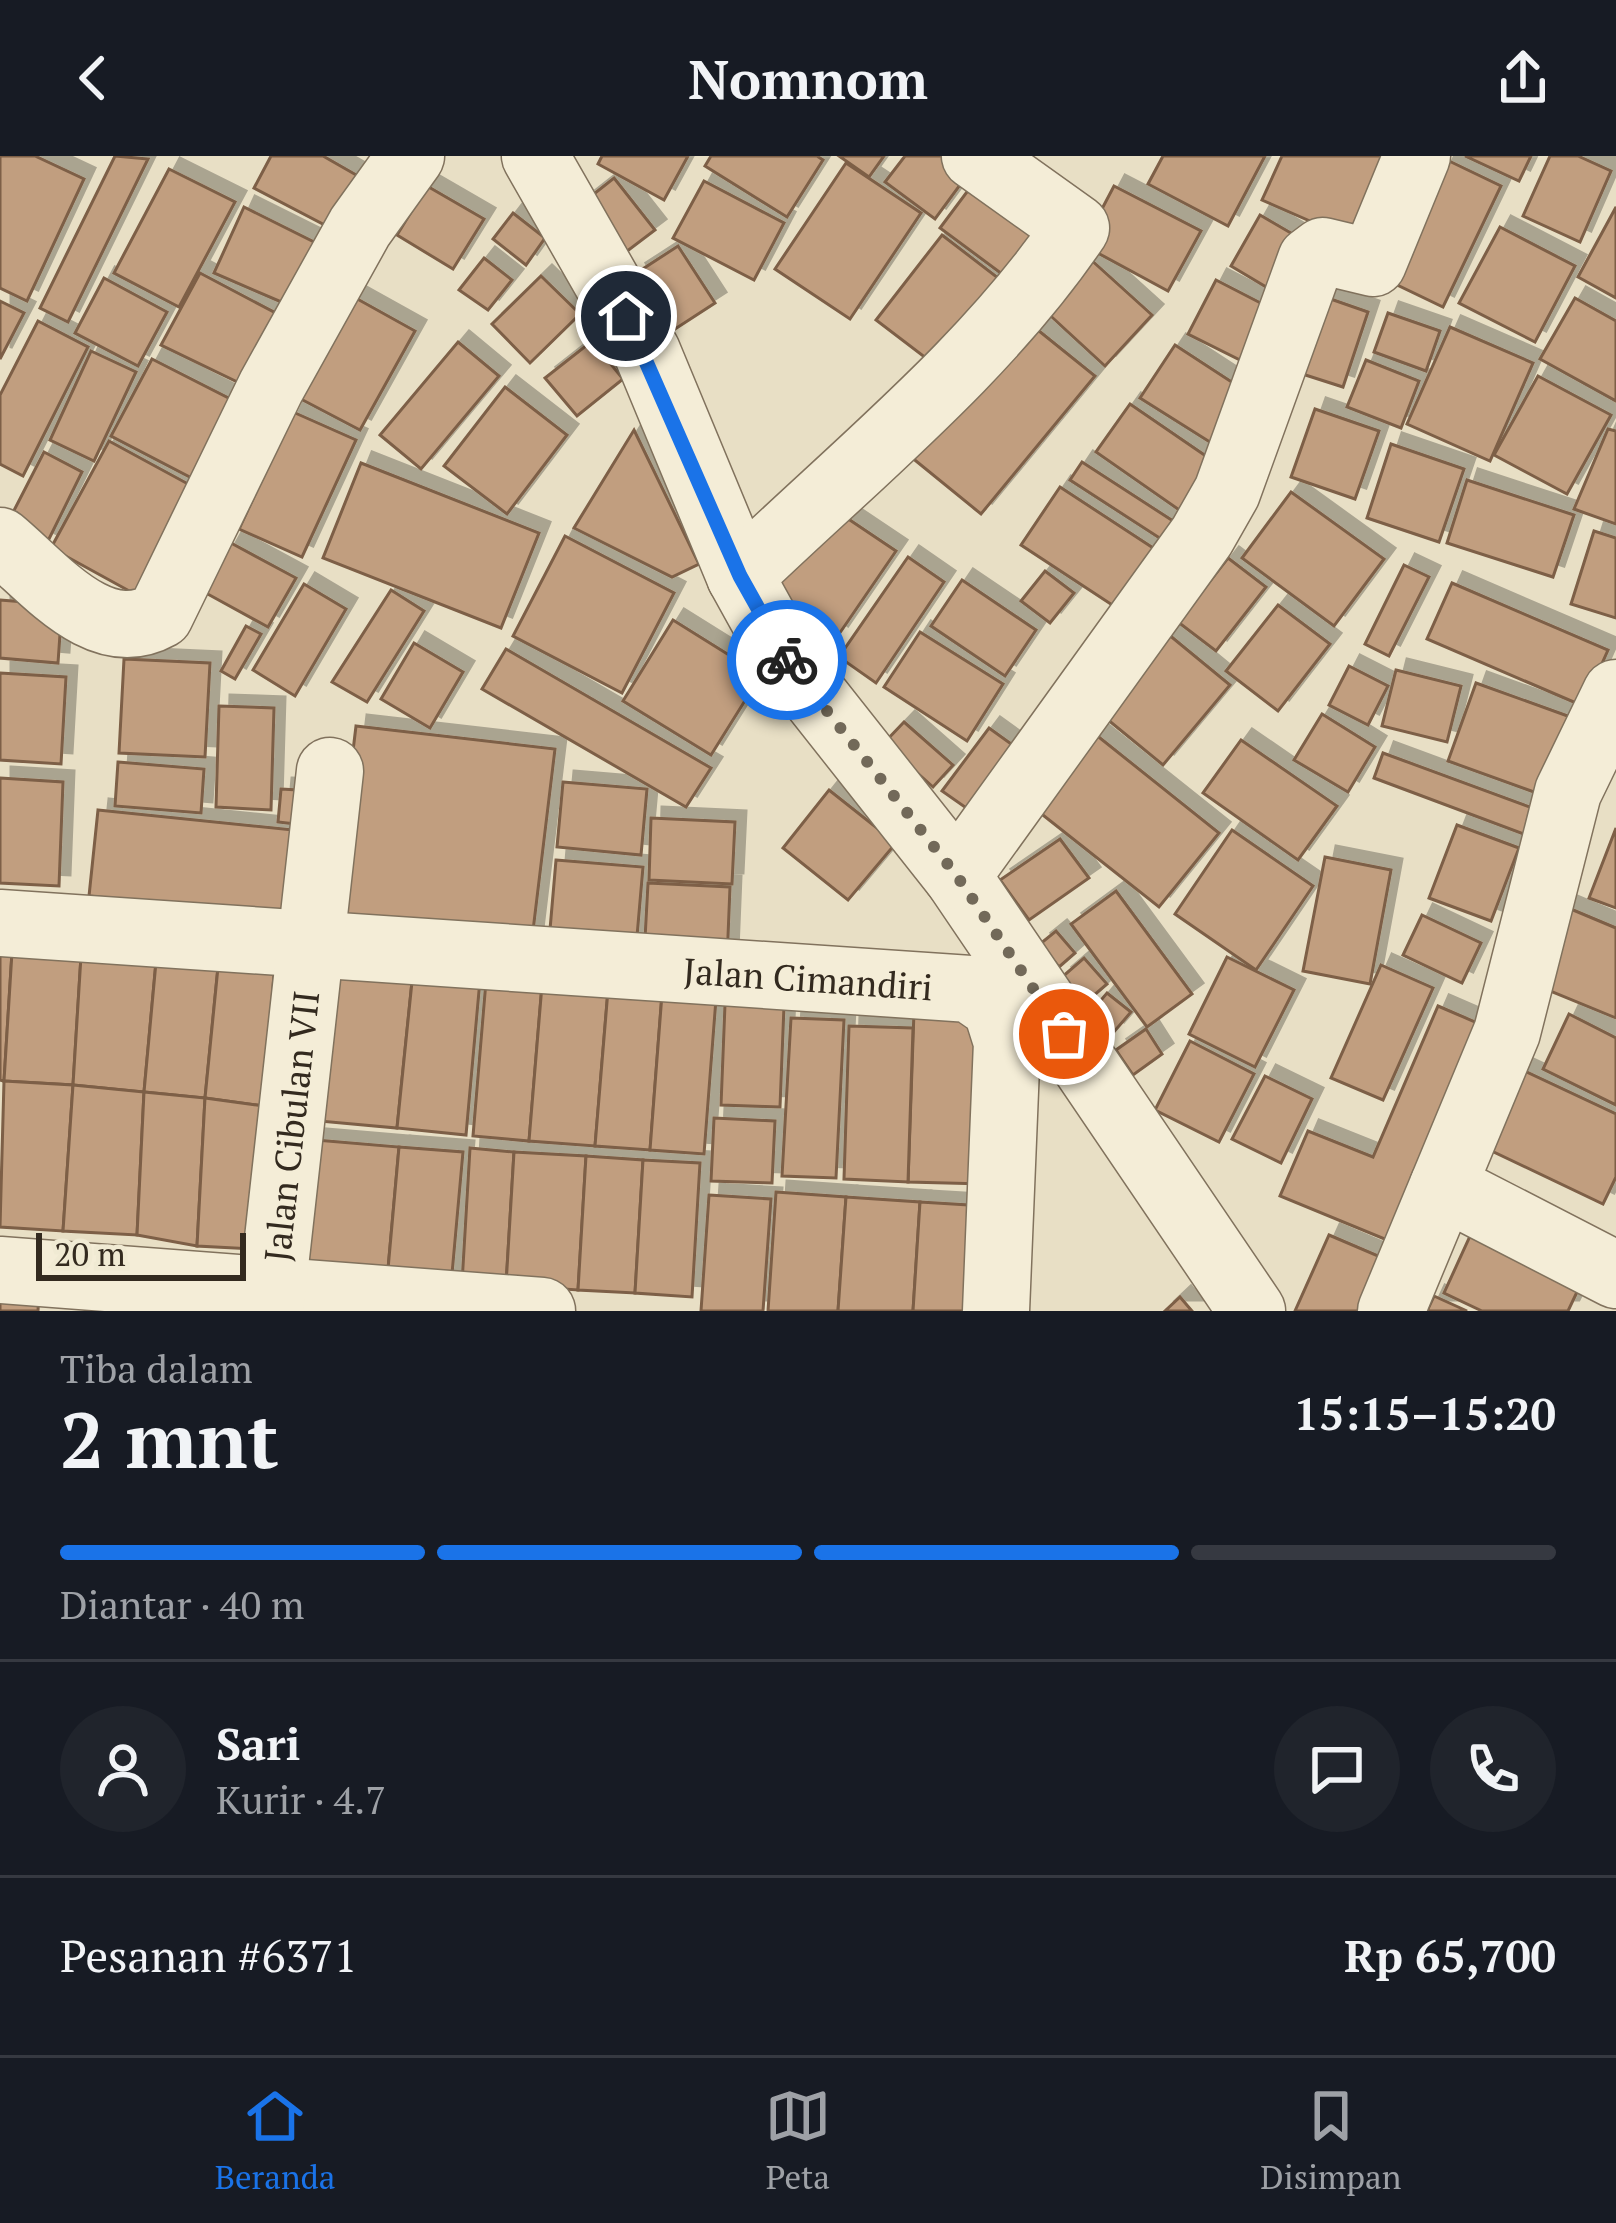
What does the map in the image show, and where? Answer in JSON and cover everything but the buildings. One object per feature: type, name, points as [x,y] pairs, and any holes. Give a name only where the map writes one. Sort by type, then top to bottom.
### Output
[{"type":"street","points":[[0,541],[97,621],[137,628],[160,615],[271,387],[360,227],[411,156]]},
{"type":"street","points":[[535,156],[646,352],[740,576],[788,661],[957,876],[1252,1311]]},
{"type":"street","points":[[740,576],[950,374],[1047,271],[1076,228],[975,156]]},
{"type":"street","points":[[957,876],[1219,507],[1311,260],[1323,251],[1373,263],[1417,156]]},
{"type":"street","points":[[1391,1311],[1507,1032],[1568,792],[1616,693]]},
{"type":"street","name":"Jalan Cibulan VII","points":[[271,1302],[330,771]]},
{"type":"street","name":"Jalan Cimandiri","points":[[0,923],[308,940],[970,989],[996,1007],[1007,1042],[996,1311]]},
{"type":"street","points":[[1443,1186],[1616,1275]]},
{"type":"street","points":[[0,1270],[271,1302],[542,1311]]},
{"type":"way so far","points":[[787,660],[957,876],[1064,1034]]},
{"type":"route","points":[[626,316],[646,352],[740,576],[787,660]]}]
